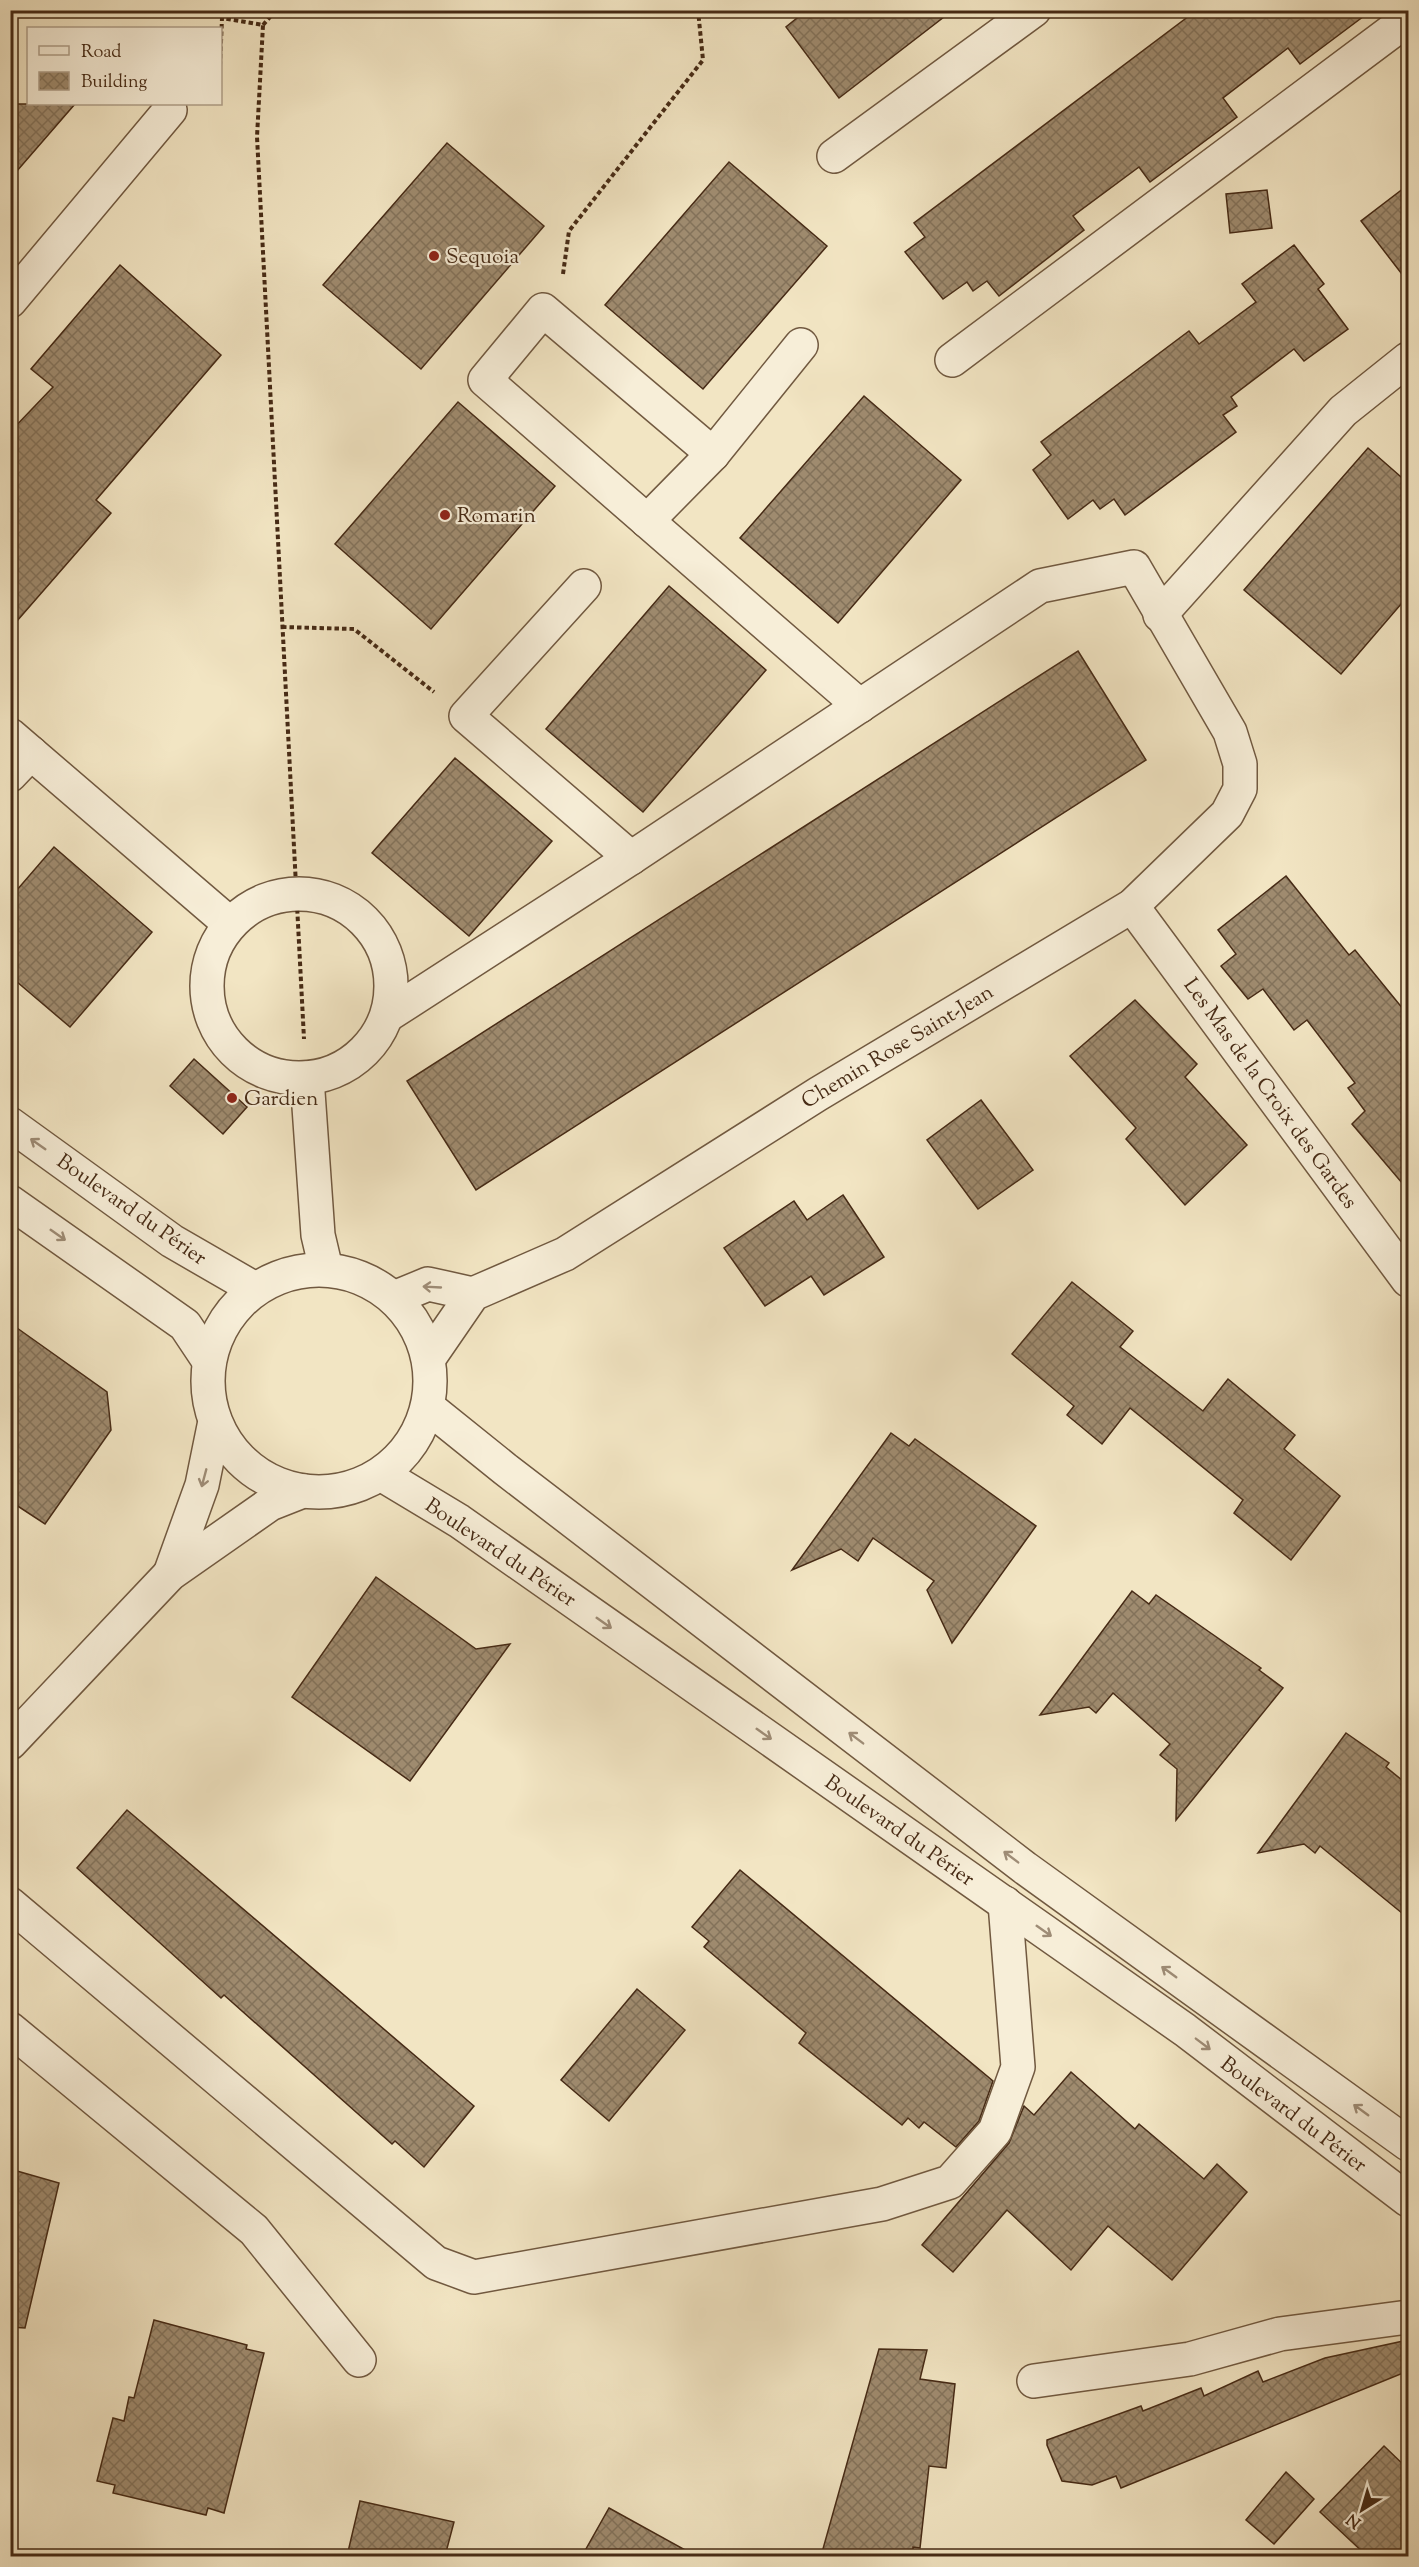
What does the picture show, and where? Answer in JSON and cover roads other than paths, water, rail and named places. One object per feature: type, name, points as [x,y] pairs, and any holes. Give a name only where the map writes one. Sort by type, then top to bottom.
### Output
[{"type":"street","points":[[834,156],[1034,10]]},
{"type":"street","points":[[952,360],[1408,19]]},
{"type":"street","points":[[10,301],[170,111]]},
{"type":"street","points":[[387,1014],[631,858],[860,706],[485,380],[543,310],[713,454]]},
{"type":"street","points":[[647,521],[713,454],[801,345]]},
{"type":"street","points":[[1160,615],[1343,411],[1408,359]]},
{"type":"street","name":"Chemin Rose Saint-Jean","points":[[473,1294],[565,1254],[818,1094],[1132,906],[1227,814],[1240,789],[1240,764],[1230,732],[1134,567],[1040,586],[860,706]]},
{"type":"street","points":[[584,586],[466,716],[631,858]]},
{"type":"street","points":[[17,754],[230,924]]},
{"type":"street","points":[[284,894],[315,894],[345,905],[369,925],[385,952],[392,983],[387,1014],[376,1038],[357,1059],[333,1072],[307,1078],[275,1076],[247,1063],[224,1041],[210,1012],[206,981],[213,951],[230,924],[254,904],[284,894]]},
{"type":"street","name":"Les Mas de la Croix des Gardes","points":[[1132,906],[1408,1280]]},
{"type":"street","points":[[307,1078],[318,1235],[326,1269]]},
{"type":"street","name":"Boulevard du Périer","points":[[10,1125],[172,1241],[255,1289]]},
{"type":"street","points":[[10,1202],[185,1325],[209,1361]]},
{"type":"street","points":[[326,1269],[362,1278],[394,1298],[416,1325],[429,1358],[431,1383],[428,1407],[418,1433],[402,1456],[381,1474],[356,1486],[330,1492],[303,1491],[274,1483],[250,1467],[229,1446],[215,1421],[208,1391],[209,1361],[218,1333],[228,1317],[255,1289],[288,1274],[326,1269]]},
{"type":"street","points":[[394,1298],[428,1284],[473,1294],[429,1358]]},
{"type":"street","name":"Boulevard du Périer","points":[[428,1407],[505,1469],[1025,1868],[1408,2145]]},
{"type":"street","points":[[170,1574],[202,1485],[215,1421]]},
{"type":"street","name":"Boulevard du Périer","points":[[381,1474],[459,1521],[1185,2030],[1408,2200]]},
{"type":"street","points":[[10,1743],[170,1574],[270,1504],[303,1491]]},
{"type":"street","points":[[10,1904],[436,2263],[474,2277],[882,2204],[950,2182],[995,2131],[1018,2067],[1005,1903]]},
{"type":"street","points":[[10,2029],[254,2230],[359,2360]]},
{"type":"street","points":[[1034,2381],[1190,2359],[1280,2334],[1408,2317]]},
{"type":"place","name":"Sequoia","points":[[434,256]]},
{"type":"place","name":"Romarin","points":[[445,515]]},
{"type":"place","name":"Gardien","points":[[232,1098]]}]
